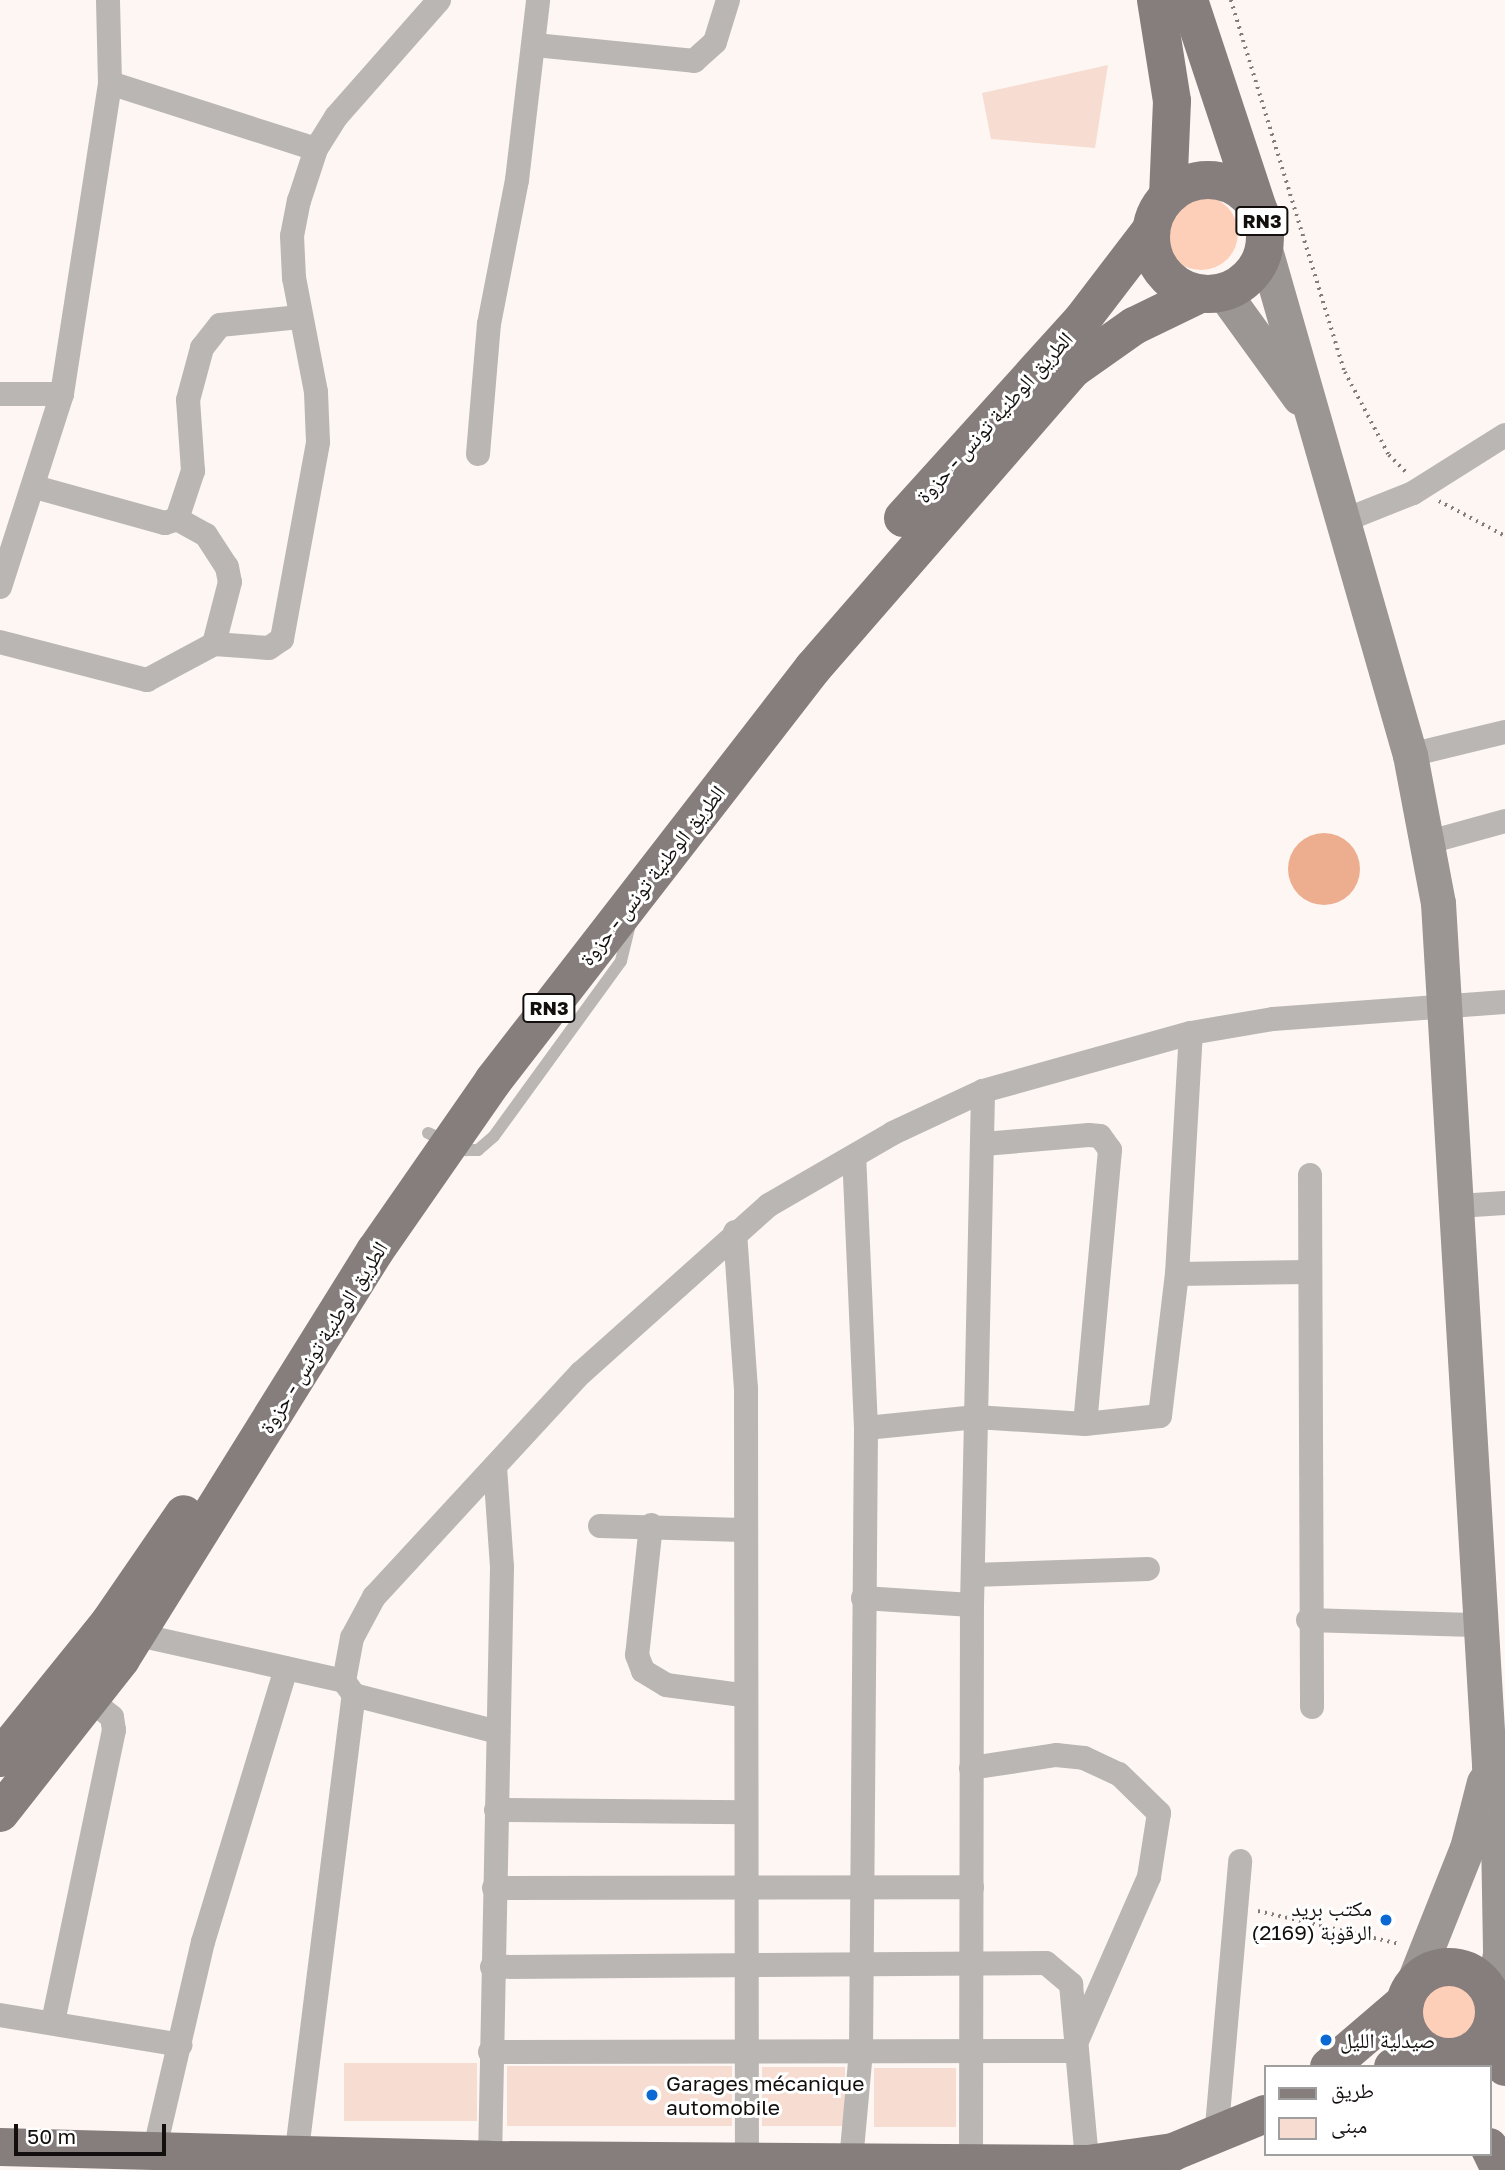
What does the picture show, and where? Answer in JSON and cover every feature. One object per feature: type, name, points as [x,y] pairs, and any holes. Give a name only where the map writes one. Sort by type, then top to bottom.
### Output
[{"type":"main road","name":"RN3","points":[[1150,231],[1168,196],[1172,101],[1156,0]]},
{"type":"main road","name":"RN3","points":[[1189,0],[1261,228],[1250,275],[1211,293]]},
{"type":"main road","name":"RN3","points":[[1168,196],[1206,179],[1227,183],[1261,228]]},
{"type":"main road","points":[[1150,231],[1162,272],[1211,293]]},
{"type":"main road","name":"الطريق الوطنية تونس - حزوة","points":[[0,1813],[89,1699],[122,1630],[438,1140],[912,507],[1082,320],[1150,231]]},
{"type":"main road","name":"الطريق الوطنية تونس - حزوة","points":[[438,1140],[631,903],[685,813],[1054,388],[1100,347],[1211,293]]},
{"type":"main road","name":"الطريق الوطنية تونس - حزوة","points":[[0,1758],[122,1630]]},
{"type":"main road","points":[[1331,2065],[1434,1969],[1462,1969],[1493,2005],[1505,2067]]},
{"type":"main road","points":[[1408,1994],[1414,2042],[1445,2060]]},
{"type":"main road","points":[[1408,2065],[1445,2060],[1479,2046],[1493,2005]]},
{"type":"main road","points":[[0,2147],[92,2159],[155,2148],[297,2150],[489,2160],[747,2158],[800,2165],[851,2161],[1100,2166],[1216,2138],[1264,2114]]},
{"type":"main road","points":[[1502,2170],[1505,2148]]},
{"type":"main road","points":[[1491,2151],[1502,2170]]},
{"type":"street","points":[[0,587],[35,487],[62,394],[110,83],[108,0]]},
{"type":"street","points":[[0,642],[147,680],[214,644],[269,648],[282,639],[318,442],[316,392],[300,317],[292,236],[316,149],[439,0]]},
{"type":"street","points":[[478,454],[489,324],[535,45],[538,0]]},
{"type":"street","points":[[535,45],[694,61],[715,42],[728,0]]},
{"type":"street","points":[[110,83],[316,149]]},
{"type":"street","points":[[1261,228],[1340,522],[1410,755],[1429,842],[1448,1005],[1481,1625],[1495,1681],[1489,1765],[1502,1954],[1493,2005]]},
{"type":"street","points":[[1211,293],[1261,337],[1312,418]]},
{"type":"street","points":[[177,519],[193,471],[188,400],[201,348],[220,325],[300,317]]},
{"type":"street","points":[[0,394],[62,394]]},
{"type":"street","points":[[1340,522],[1421,488],[1505,435]]},
{"type":"street","points":[[35,487],[165,523],[177,519],[206,535],[227,567],[230,582],[214,644]]},
{"type":"street","points":[[1410,755],[1505,732]]},
{"type":"street","points":[[1429,842],[1505,821]]},
{"type":"street","points":[[297,2150],[349,1688],[352,1639],[374,1597],[495,1467],[536,1416],[735,1232],[854,1157],[983,1090],[1191,1033],[1448,1005],[1505,1002]]},
{"type":"street","points":[[866,1428],[976,1417],[1085,1424],[1160,1416],[1177,1274],[1191,1033]]},
{"type":"street","points":[[971,2162],[967,2052],[972,1887],[972,1605],[984,1144],[983,1090]]},
{"type":"street","points":[[984,1144],[1088,1135],[1100,1136],[1110,1150],[1085,1424]]},
{"type":"street","points":[[851,2161],[862,2052],[859,1963],[866,1428],[854,1157]]},
{"type":"street","points":[[1310,1175],[1308,1620],[1312,1707]]},
{"type":"street","points":[[1458,1206],[1505,1203]]},
{"type":"street","points":[[735,1232],[746,1388],[742,1695],[748,2052],[747,2158]]},
{"type":"street","points":[[1177,1274],[1308,1272]]},
{"type":"street","points":[[489,2160],[502,1567],[495,1467]]},
{"type":"street","points":[[600,1526],[651,1525],[743,1530]]},
{"type":"street","points":[[651,1525],[637,1655],[643,1671],[666,1685],[742,1695]]},
{"type":"street","points":[[973,1575],[1148,1569]]},
{"type":"street","points":[[863,1598],[972,1605]]},
{"type":"street","points":[[1308,1620],[1481,1625]]},
{"type":"street","points":[[122,1630],[286,1668],[498,1732]]},
{"type":"street","points":[[155,2148],[227,1853],[286,1668]]},
{"type":"street","points":[[52,2022],[114,1730],[112,1717],[89,1699]]},
{"type":"street","points":[[971,1768],[1056,1755],[1084,1758],[1119,1774],[1159,1813],[1149,1877],[1077,2047]]},
{"type":"street","points":[[1408,1994],[1493,1805]]},
{"type":"street","points":[[496,1810],[744,1812]]},
{"type":"street","points":[[1216,2138],[1240,1861]]},
{"type":"street","points":[[494,1888],[861,1884],[972,1887]]},
{"type":"street","points":[[492,1966],[971,1962],[1058,1968],[1071,1984],[1077,2047],[1100,2166],[1162,2170]]},
{"type":"street","points":[[0,2015],[181,2045]]},
{"type":"street","points":[[490,2052],[967,2052],[1077,2047]]},
{"type":"path","points":[[1231,0],[1345,372],[1389,454],[1421,488],[1505,536]]},
{"type":"path","points":[[1236,1906],[1426,1950]]},
{"type":"shaded area","points":[[1201,196],[1215,199],[1227,207],[1235,219],[1238,233],[1235,247],[1227,259],[1215,267],[1201,270],[1187,267],[1175,259],[1167,247],[1164,233],[1167,219],[1175,207],[1187,199]]},
{"type":"shaded area","points":[[1324,833],[1344,839],[1354,849],[1360,869],[1354,889],[1344,899],[1324,905],[1304,899],[1294,889],[1288,869],[1294,849],[1304,839]]},
{"type":"shaded area","points":[[1451,1973],[1472,1988],[1478,2000],[1476,2020],[1468,2031],[1451,2041],[1437,2041],[1420,2031],[1412,2020],[1410,2000],[1420,1983],[1431,1975]]},
{"type":"building","points":[[1108,65],[1095,148],[991,139],[982,93]]},
{"type":"building","points":[[344,2063],[477,2063],[477,2121],[344,2121]]},
{"type":"building","points":[[507,2066],[732,2066],[732,2126],[507,2126]]},
{"type":"building","points":[[762,2067],[845,2067],[845,2126],[762,2126]]},
{"type":"building","points":[[874,2068],[956,2068],[956,2127],[874,2127]]},
{"type":"place","name":"مكتب بريد الرقوبة (2169)","points":[[1386,1920]]},
{"type":"place","name":"صيدلية الليل","points":[[1326,2040]]},
{"type":"place","name":"Garages mécanique automobile","points":[[652,2095]]}]
